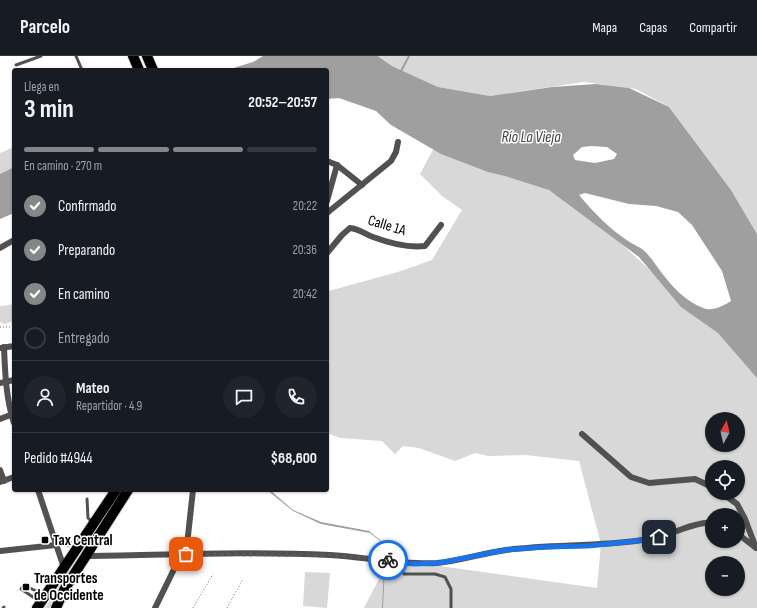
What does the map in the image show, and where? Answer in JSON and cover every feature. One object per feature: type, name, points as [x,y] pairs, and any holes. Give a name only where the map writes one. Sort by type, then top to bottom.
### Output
[{"type":"highway","points":[[133,56],[138,68]]},
{"type":"highway","points":[[147,56],[152,68]]},
{"type":"highway","points":[[41,602],[115,492]]},
{"type":"highway","points":[[56,608],[64,590],[127,492]]},
{"type":"street","points":[[329,211],[391,162],[396,152],[398,142]]},
{"type":"street","points":[[329,162],[337,165],[362,185]]},
{"type":"street","points":[[329,187],[337,165]]},
{"type":"street","name":"Calle 1A","points":[[329,251],[350,228],[356,228],[372,237],[418,247],[425,246],[441,225]]},
{"type":"street","points":[[0,248],[12,241]]},
{"type":"street","points":[[0,419],[12,414],[3,382],[2,348],[12,346]]},
{"type":"street","points":[[582,434],[631,477],[650,483],[695,479],[705,484]]},
{"type":"street","points":[[0,470],[2,482],[12,478]]},
{"type":"street","points":[[39,492],[64,568]]},
{"type":"street","points":[[155,608],[184,555],[193,492]]},
{"type":"street","points":[[732,500],[737,504],[745,519],[756,548]]},
{"type":"street","points":[[85,556],[330,555],[380,559],[413,564],[439,563],[505,550],[587,546],[636,541],[659,537],[691,526],[705,523]]},
{"type":"street","points":[[745,539],[756,548]]},
{"type":"street","points":[[0,551],[56,545]]},
{"type":"lane","points":[[16,65],[41,56]]},
{"type":"lane","points":[[76,56],[81,68]]},
{"type":"lane","points":[[87,499],[88,518],[93,525]]},
{"type":"lane","points":[[399,562],[404,574],[435,574],[445,577],[451,589],[451,608]]},
{"type":"lane","points":[[24,585],[41,602],[21,589],[24,585]]},
{"type":"path","points":[[0,327],[12,327]]},
{"type":"path","points":[[68,547],[76,535],[97,548]]},
{"type":"path","points":[[193,608],[213,574]]},
{"type":"path","points":[[227,608],[243,579]]},
{"type":"shaded area","points":[[379,56],[757,56],[757,234],[731,190],[669,107],[636,89],[584,82],[490,96],[438,87],[392,66]]},
{"type":"shaded area","points":[[436,144],[523,176],[585,210],[683,301],[757,364],[757,608],[364,608],[389,559],[597,588],[601,544],[579,461],[526,455],[488,456],[475,453],[455,461],[419,448],[403,446],[395,454],[382,441],[340,438],[329,434],[329,291],[401,271],[432,260],[462,210],[442,196],[420,174]]},
{"type":"shaded area","points":[[12,148],[12,168],[0,174],[0,153]]},
{"type":"shaded area","points":[[12,304],[12,322],[5,324],[0,322],[0,305]]},
{"type":"shaded area","points":[[120,492],[122,492],[55,597],[51,608],[45,608]]},
{"type":"shaded area","points":[[305,572],[330,573],[327,608],[303,606]]},
{"type":"water","name":"Río La Vieja","points":[[263,56],[378,56],[392,66],[438,87],[490,96],[552,87],[596,84],[629,88],[669,107],[731,190],[757,234],[757,378],[718,333],[681,307],[639,257],[549,190],[488,172],[441,154],[391,125],[376,111],[339,98],[329,99],[329,68],[234,68],[253,62]],"holes":[[[582,147],[607,147],[617,154],[614,159],[595,163],[575,160],[573,155]],[[585,193],[629,204],[656,206],[678,212],[692,225],[722,271],[731,301],[714,309],[706,309],[687,299],[677,291],[662,274],[646,252],[608,226],[579,195]]]},
{"type":"water","points":[[12,168],[12,214],[0,219],[0,174]]},
{"type":"water","points":[[269,492],[272,492],[293,510],[321,522],[369,531],[386,545],[383,608],[385,545],[370,533],[321,524],[293,511]]},
{"type":"waterway","points":[[400,73],[409,56]]},
{"type":"way so far","points":[[186,554],[330,555],[388,560]]},
{"type":"place","name":"Tax Central","points":[[45,540]]},
{"type":"place","name":"Transportes de Occidente","points":[[26,587]]},
{"type":"route","points":[[388,560],[413,564],[439,563],[505,550],[587,546],[659,537]]}]
